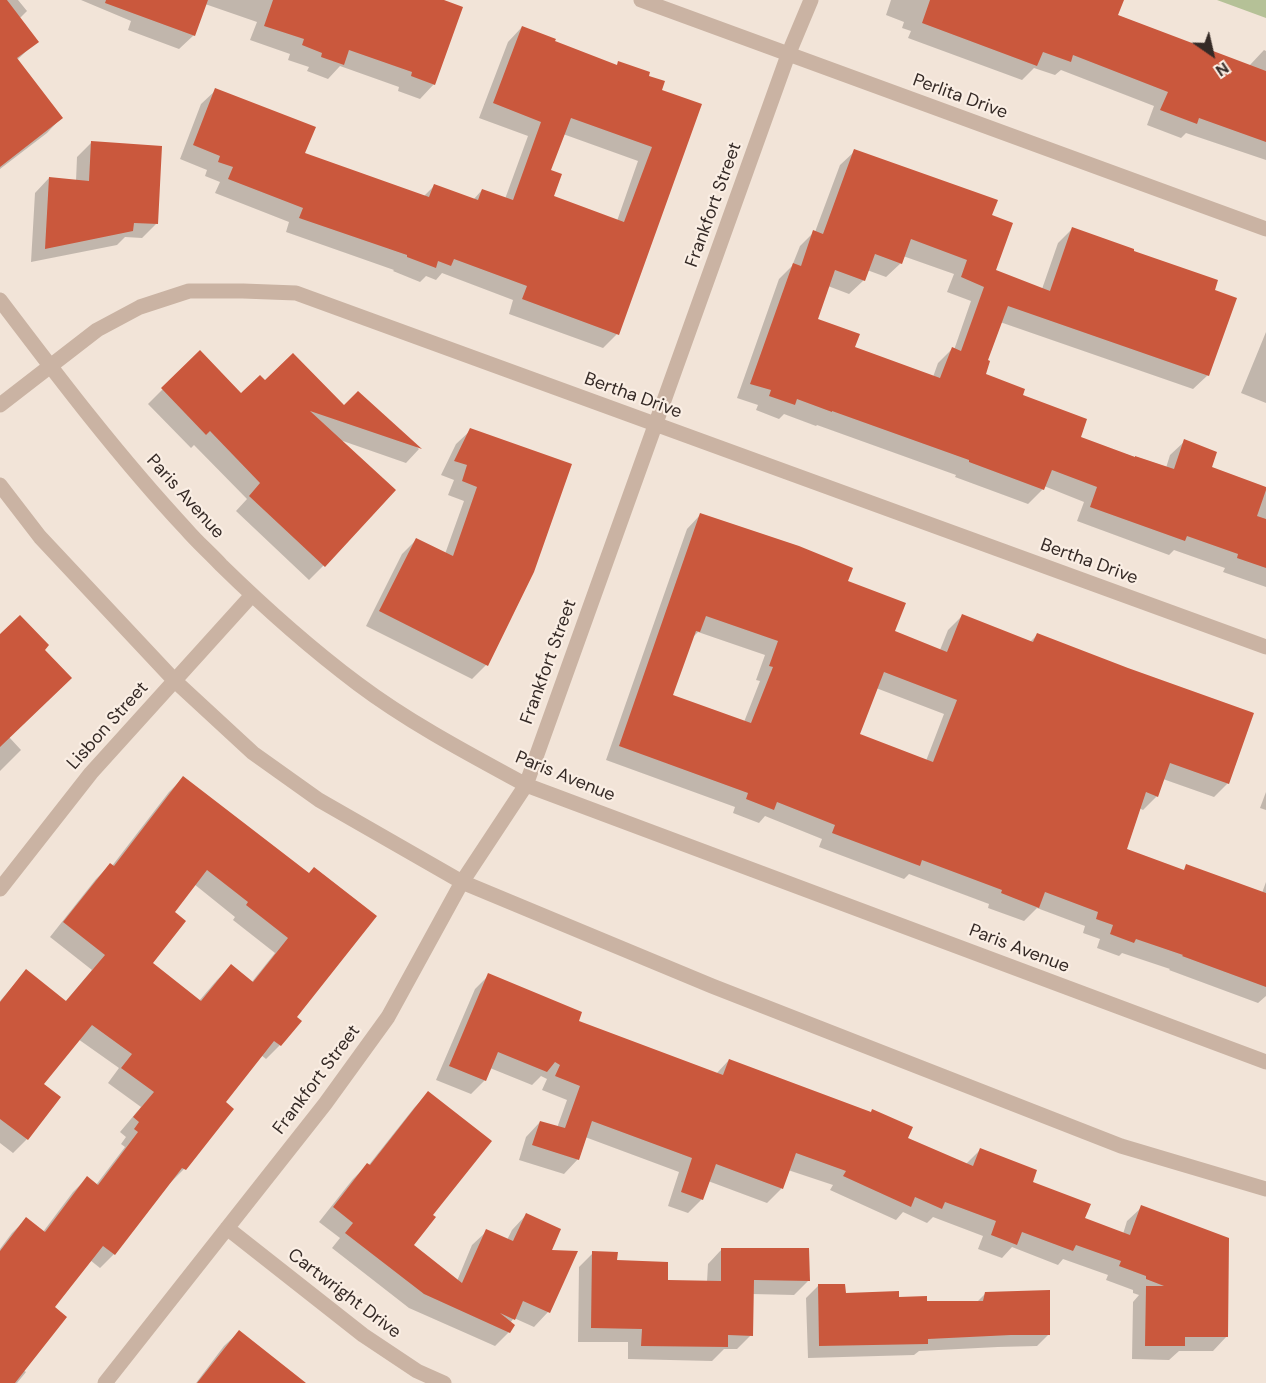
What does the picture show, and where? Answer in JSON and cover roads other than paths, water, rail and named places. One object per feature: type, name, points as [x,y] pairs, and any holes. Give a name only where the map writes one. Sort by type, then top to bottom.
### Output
[{"type":"street","name":"Perlita Drive","points":[[641,0],[1266,230]]},
{"type":"street","name":"Frankfort Street","points":[[105,1383],[325,1104],[388,1017],[462,882],[526,785],[788,55],[811,0]]},
{"type":"street","name":"Bertha Drive","points":[[0,405],[97,330],[140,307],[189,291],[296,293],[1266,647]]},
{"type":"street","name":"Paris Avenue","points":[[0,300],[142,480],[187,531],[252,595],[316,651],[360,686],[408,718],[526,785],[1266,1062]]},
{"type":"street","points":[[0,485],[40,537],[175,681],[252,753],[319,800],[462,882],[712,986],[1110,1141],[1266,1189]]},
{"type":"street","name":"Lisbon Street","points":[[0,889],[91,773],[252,595]]},
{"type":"street","name":"Cartwright Drive","points":[[227,1228],[363,1335],[417,1371],[444,1383]]}]
